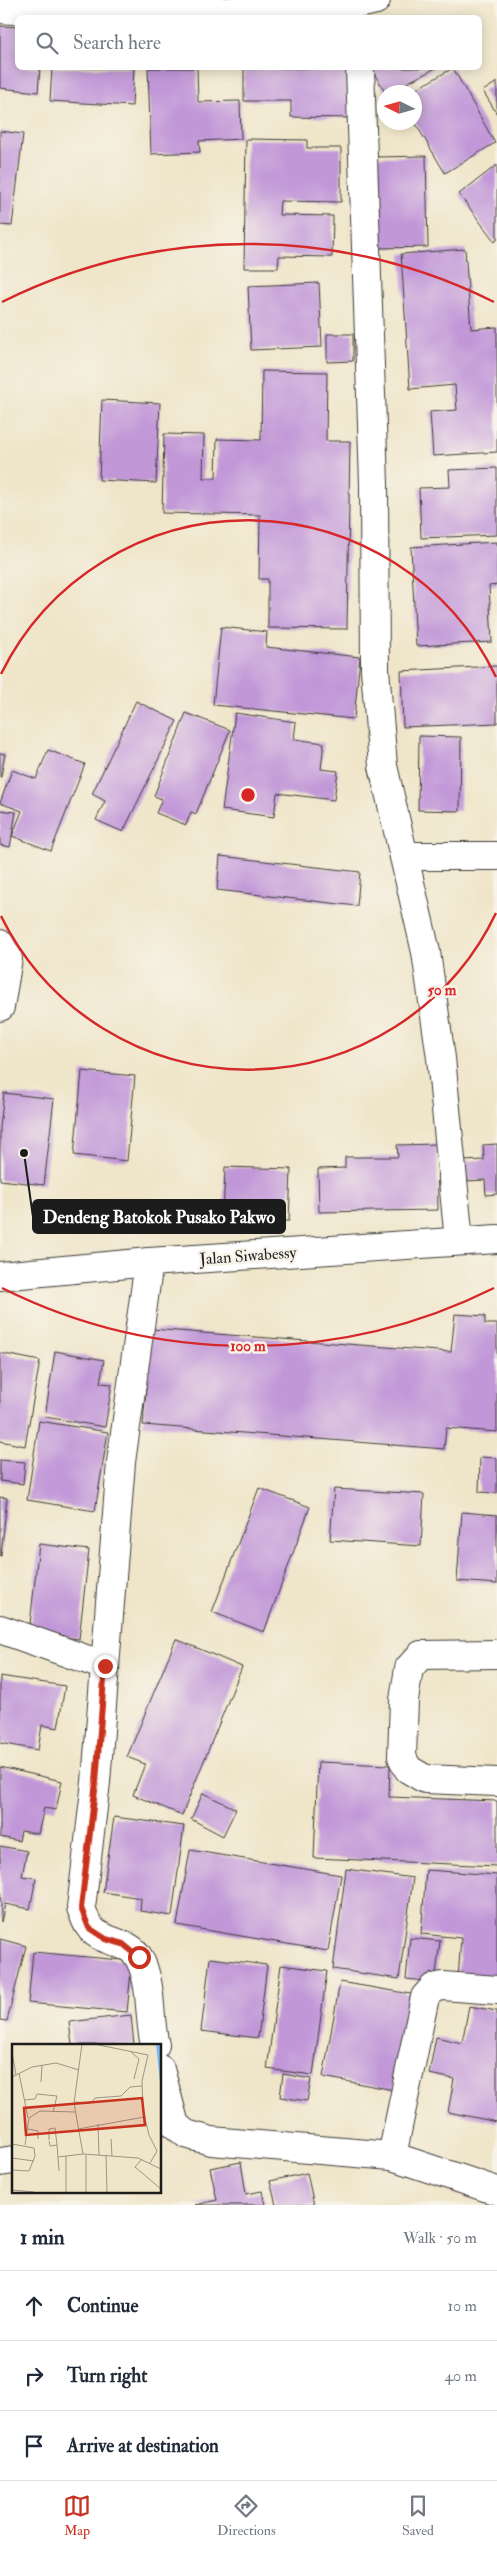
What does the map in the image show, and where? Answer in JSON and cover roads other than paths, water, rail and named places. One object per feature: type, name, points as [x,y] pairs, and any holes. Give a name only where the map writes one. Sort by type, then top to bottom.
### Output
[{"type":"street","points":[[0,9],[26,11],[218,12],[364,7]]},
{"type":"street","points":[[360,70],[374,484],[375,668],[384,766],[426,952],[441,1058],[459,1241]]},
{"type":"street","points":[[404,856],[497,856]]},
{"type":"street","points":[[0,944],[8,958],[0,1007]]},
{"type":"street","name":"Jalan Siwabessy","points":[[0,1276],[149,1262],[497,1238]]},
{"type":"street","points":[[149,1262],[121,1462],[96,1782],[81,1908],[89,1928],[106,1939],[123,1944],[139,1957],[147,1982],[155,2044]]},
{"type":"street","points":[[0,1630],[105,1666]]},
{"type":"street","points":[[497,1654],[421,1655],[414,1660],[408,1668],[404,1700],[402,1757],[408,1769],[425,1778],[497,1782]]},
{"type":"street","points":[[392,2156],[425,1997],[432,1988],[443,1986],[497,1990]]},
{"type":"street","points":[[161,2073],[175,2125],[173,2136],[211,2141],[392,2156],[497,2191]]},
{"type":"place","name":"Dendeng Batokok Pusako Pakwo","points":[[24,1153]]}]
